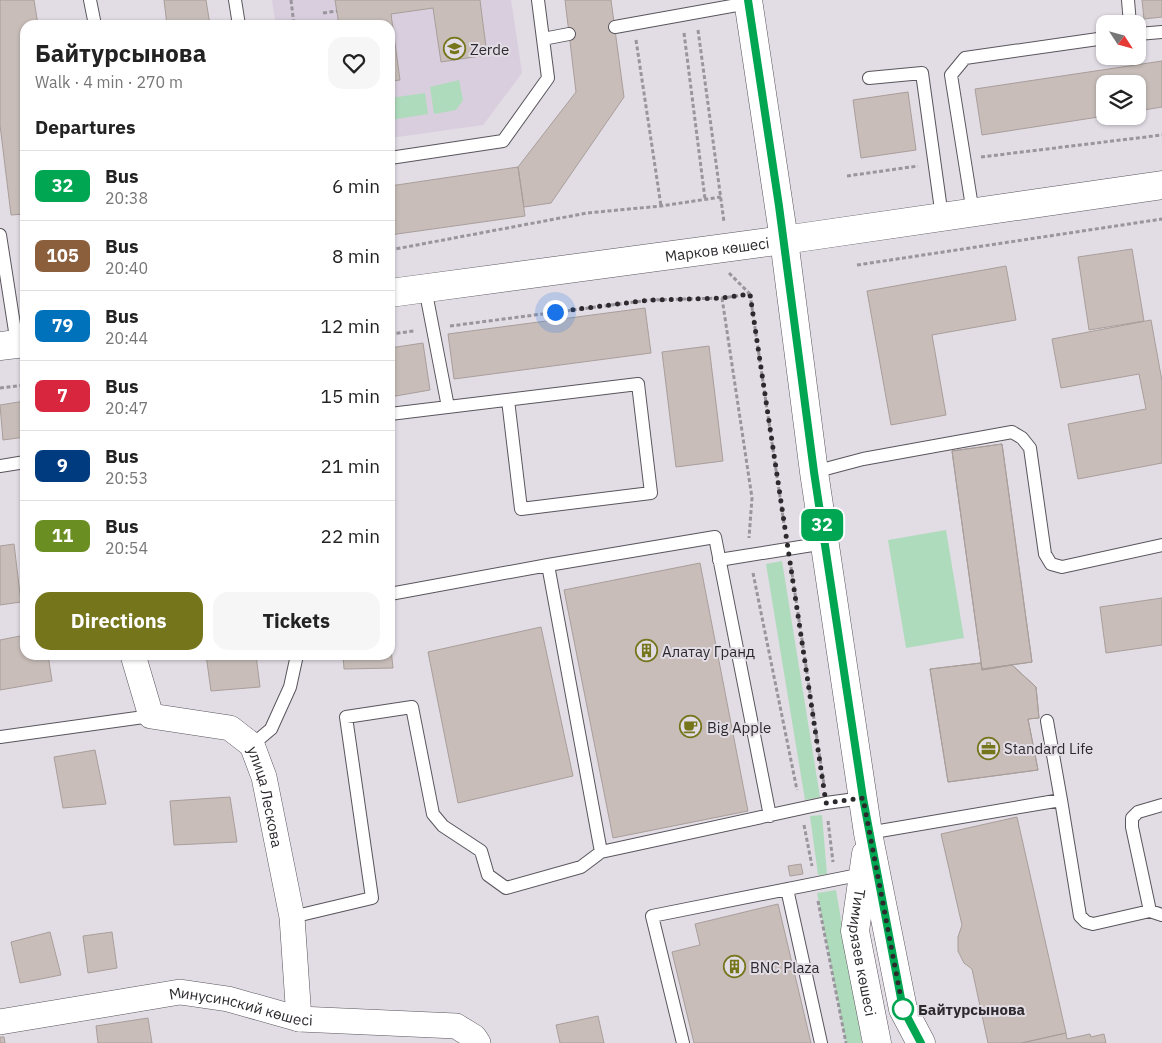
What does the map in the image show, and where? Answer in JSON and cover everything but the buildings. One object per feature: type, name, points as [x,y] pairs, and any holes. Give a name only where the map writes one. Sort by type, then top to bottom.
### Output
[{"type":"street","name":"Тимирязев көшесі","points":[[748,2],[784,240],[814,472],[868,833],[903,1009],[921,1043]]},
{"type":"street","name":"Марков көшесі","points":[[395,292],[784,240],[1162,185]]},
{"type":"street","points":[[134,660],[151,716]]},
{"type":"street","name":"улица Лескова","points":[[151,716],[230,728],[252,745],[264,777],[292,917],[299,1019]]},
{"type":"street","name":"Тимирязев көшесі","points":[[868,833],[855,931],[877,1043]]},
{"type":"street","name":"Минусинский көшесі","points":[[0,1022],[180,992],[228,999],[299,1019],[456,1026],[474,1037],[478,1043]]},
{"type":"lane","points":[[90,0],[94,20]]},
{"type":"lane","points":[[235,0],[238,20]]},
{"type":"lane","points":[[395,157],[503,141],[548,78],[538,0]]},
{"type":"lane","points":[[1128,0],[1129,15]]},
{"type":"lane","points":[[615,27],[748,2]]},
{"type":"lane","points":[[1146,33],[1162,32]]},
{"type":"lane","points":[[543,39],[569,34]]},
{"type":"lane","points":[[973,213],[951,74],[965,58],[1096,39]]},
{"type":"lane","points":[[868,78],[922,73],[942,217]]},
{"type":"lane","points":[[0,235],[14,344]]},
{"type":"lane","points":[[425,288],[448,407]]},
{"type":"lane","points":[[395,413],[638,384],[651,493],[521,509],[508,400]]},
{"type":"lane","points":[[814,472],[863,459],[1012,432],[1022,438],[1030,448],[1045,554],[1051,564],[1062,567],[1162,545]]},
{"type":"lane","points":[[0,466],[20,463]]},
{"type":"lane","points":[[395,593],[715,537],[770,816]]},
{"type":"lane","points":[[720,560],[825,543]]},
{"type":"lane","points":[[548,565],[601,852]]},
{"type":"lane","points":[[252,745],[271,729],[275,722],[290,687],[296,660]]},
{"type":"lane","points":[[292,917],[372,898],[346,717],[412,707],[433,814],[443,826],[481,851],[488,875],[506,888],[581,867],[601,852],[826,803],[863,798]]},
{"type":"lane","points":[[0,737],[151,716]]},
{"type":"lane","points":[[1048,721],[1080,916],[1086,922],[1093,924],[1156,913],[1132,818],[1138,812],[1162,805]]},
{"type":"lane","points":[[868,833],[1061,800]]},
{"type":"lane","points":[[683,1043],[652,916],[863,874]]},
{"type":"lane","points":[[787,889],[821,1043]]},
{"type":"lane","points":[[903,1009],[910,1043]]},
{"type":"path","points":[[291,0],[293,20]]},
{"type":"path","points":[[323,13],[337,11]]},
{"type":"path","points":[[395,249],[587,213],[661,206],[721,197],[696,13]]},
{"type":"path","points":[[682,15],[705,199]]},
{"type":"path","points":[[634,24],[661,206]]},
{"type":"path","points":[[964,160],[1162,135]]},
{"type":"path","points":[[847,176],[935,163]]},
{"type":"path","points":[[856,265],[1162,219]]},
{"type":"path","points":[[730,276],[750,294],[826,803],[834,880]]},
{"type":"path","points":[[395,333],[650,300],[722,298],[750,294]]},
{"type":"path","points":[[722,298],[752,498],[748,546]]},
{"type":"path","points":[[0,388],[20,386]]},
{"type":"path","points":[[752,570],[798,798]]},
{"type":"path","points":[[802,817],[846,1043]]},
{"type":"shaded area","name":"Zerde","points":[[272,0],[511,0],[522,73],[483,125],[395,137],[395,20],[275,20]]},
{"type":"green space","points":[[459,80],[463,100],[456,110],[434,114],[430,87]]},
{"type":"green space","points":[[425,93],[428,114],[395,119],[395,97]]},
{"type":"green space","points":[[946,530],[964,638],[906,648],[888,540]]},
{"type":"green space","points":[[782,561],[820,797],[805,800],[766,564]]},
{"type":"green space","points":[[822,815],[827,874],[818,875],[810,816]]},
{"type":"green space","points":[[836,890],[862,1043],[846,1043],[817,893]]},
{"type":"bus line","name":"32","points":[[748,0],[784,240],[814,472],[868,833],[903,1009],[921,1043]]},
{"type":"place","name":"Zerde","points":[[454,49]]},
{"type":"place","name":"Алатау Гранд","points":[[646,651]]},
{"type":"place","name":"Big Apple","points":[[691,727]]},
{"type":"place","name":"Standard Life","points":[[988,748]]},
{"type":"place","name":"BNC Plaza","points":[[734,967]]},
{"type":"place","name":"Байтурсынова","points":[[903,1009]]},
{"type":"route","points":[[555,312],[650,300],[722,298],[750,294],[826,803],[863,798],[868,833],[903,1009]]}]
